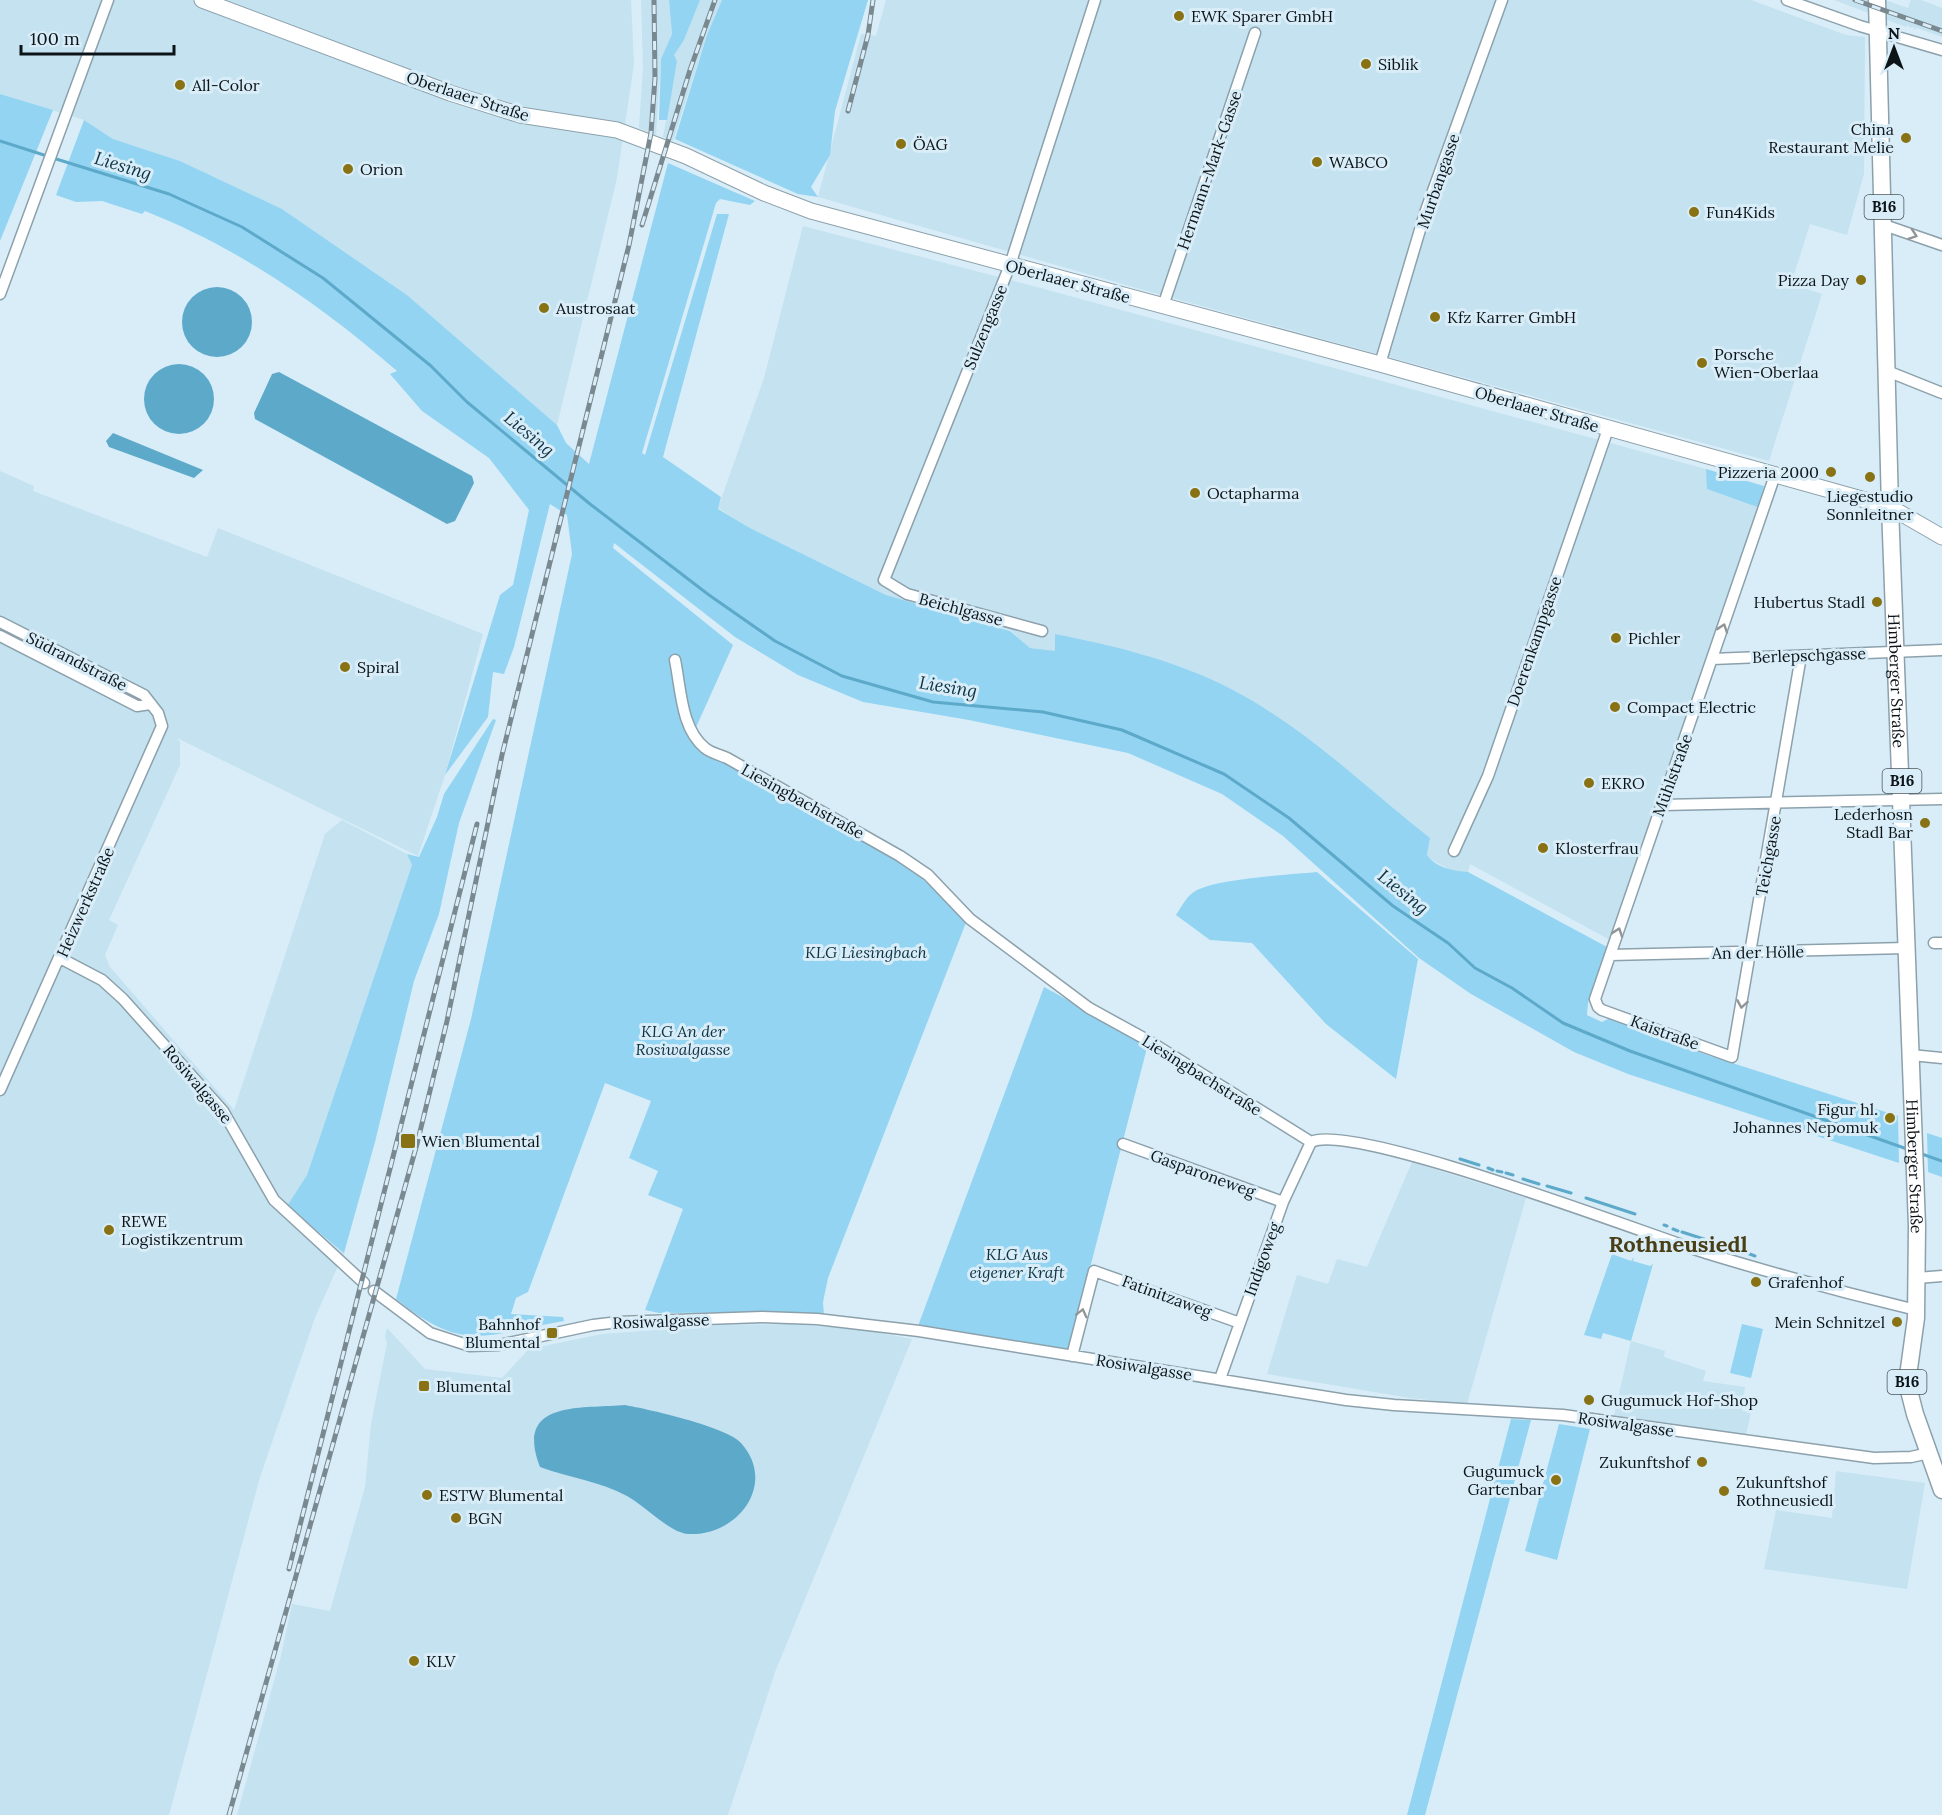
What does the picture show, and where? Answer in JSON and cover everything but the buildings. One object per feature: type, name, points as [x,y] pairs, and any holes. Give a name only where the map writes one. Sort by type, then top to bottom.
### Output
[{"type":"main road","name":"Oberlaaer Straße","points":[[202,0],[450,93],[520,115],[617,130],[686,156],[764,193],[811,211],[1380,364],[1890,507],[1942,537]]},
{"type":"main road","name":"Himberger Straße","points":[[1877,4],[1890,507],[1915,1169],[1917,1278],[1911,1308],[1907,1383],[1929,1453],[1939,1472],[1942,1490]]},
{"type":"street","points":[[0,294],[108,0]]},
{"type":"street","name":"Sulzengasse","points":[[884,580],[1010,265],[1095,0]]},
{"type":"street","name":"Murbangasse","points":[[1380,364],[1425,213],[1502,0]]},
{"type":"street","points":[[1787,0],[1860,26],[1942,50]]},
{"type":"street","name":"Hermann-Mark-Gasse","points":[[1163,306],[1255,33]]},
{"type":"street","points":[[1884,225],[1942,245]]},
{"type":"street","points":[[1887,370],[1942,393]]},
{"type":"street","name":"Doerenkampgasse","points":[[1454,851],[1488,776],[1608,429]]},
{"type":"street","name":"Mühlstraße","points":[[1598,1007],[1595,999],[1775,475]]},
{"type":"street","name":"Beichlgasse","points":[[884,580],[907,594],[1042,631]]},
{"type":"street","name":"Südrandstraße","points":[[0,622],[144,695],[158,713]]},
{"type":"street","name":"Südrandstraße","points":[[0,636],[138,706],[150,704]]},
{"type":"street","name":"Berlepschgasse","points":[[1712,659],[1942,650]]},
{"type":"street","name":"Teichgasse","points":[[1732,1057],[1778,803],[1801,656]]},
{"type":"street","name":"Liesingbachstraße","points":[[675,660],[686,719],[693,734],[706,749],[727,758],[900,856],[928,875],[989,934],[1089,1008],[1149,1041],[1311,1142]]},
{"type":"street","name":"Heizwerkstraße","points":[[0,1090],[159,738],[162,726],[158,713]]},
{"type":"street","points":[[1662,806],[1942,799]]},
{"type":"street","name":"An der Hölle","points":[[1610,955],[1906,948]]},
{"type":"street","name":"Rosiwalgasse","points":[[60,958],[102,980],[123,999],[223,1111],[238,1133],[266,1188],[279,1205],[364,1283]]},
{"type":"street","name":"Kaistraße","points":[[1598,1007],[1732,1057]]},
{"type":"street","points":[[1911,1054],[1942,1058]]},
{"type":"street","points":[[1311,1142],[1334,1138],[1438,1164],[1593,1212],[1703,1252],[1852,1294],[1911,1308]]},
{"type":"street","name":"Indigoweg","points":[[1220,1379],[1283,1202],[1311,1142]]},
{"type":"street","name":"Gasparoneweg","points":[[1123,1144],[1283,1202]]},
{"type":"street","name":"Fatinitzaweg","points":[[1072,1356],[1094,1271],[1240,1323]]},
{"type":"street","points":[[1917,1278],[1942,1276]]},
{"type":"street","name":"Rosiwalgasse","points":[[374,1292],[430,1334],[471,1346],[499,1345],[603,1324],[779,1317],[896,1328],[1365,1402],[1563,1415],[1874,1458],[1911,1457],[1929,1453]]},
{"type":"shaded area","points":[[0,0],[631,0],[634,64],[617,178],[557,425],[407,295],[282,209],[180,161],[113,139],[84,120],[0,94]]},
{"type":"shaded area","points":[[641,0],[669,0],[672,34],[661,59],[656,135],[639,128],[643,68]]},
{"type":"shaded area","points":[[700,0],[722,0],[707,35],[673,141],[663,137],[677,61],[673,56],[684,40]]},
{"type":"shaded area","points":[[886,0],[1751,0],[1846,35],[1865,37],[1864,174],[1847,235],[1810,224],[1791,284],[1822,294],[1769,461],[1147,291],[818,197],[861,34],[876,36]]},
{"type":"shaded area","points":[[1834,0],[1885,0],[1908,8],[1911,0],[1921,0],[1942,8],[1942,37],[1917,28],[1915,30],[1908,25],[1906,27]]},
{"type":"shaded area","points":[[803,226],[1033,286],[1713,471],[1707,489],[1758,507],[1610,940],[1470,864],[1468,872],[1456,873],[1430,859],[1427,855],[1430,838],[1351,773],[1265,709],[1233,690],[1182,667],[1056,634],[1056,652],[1030,648],[1010,630],[886,595],[750,528],[718,508],[764,378]]},
{"type":"shaded area","points":[[224,287],[237,293],[246,302],[250,308],[252,322],[250,336],[242,347],[231,355],[210,357],[192,347],[184,336],[182,315],[192,297],[203,289]]},
{"type":"shaded area","points":[[186,364],[199,370],[208,379],[212,385],[214,399],[212,413],[204,424],[193,432],[172,434],[154,424],[146,413],[144,392],[154,374],[165,366]]},
{"type":"shaded area","points":[[279,372],[472,476],[474,483],[455,521],[447,524],[255,419],[254,413],[272,374]]},
{"type":"shaded area","points":[[113,433],[203,470],[194,478],[109,447],[106,441]]},
{"type":"shaded area","points":[[0,471],[34,486],[33,491],[207,557],[218,528],[483,634],[445,775],[418,856],[177,738],[180,742],[180,765],[109,920],[118,925],[105,955],[110,967],[234,1110],[325,834],[342,820],[407,854],[412,865],[307,1175],[287,1206],[344,1253],[316,1315],[260,1477],[169,1815],[0,1815]]},
{"type":"shaded area","points":[[1412,1162],[1526,1198],[1467,1404],[1410,1398],[1267,1374],[1297,1275],[1328,1284],[1337,1259],[1367,1267]]},
{"type":"shaded area","points":[[788,1324],[859,1329],[912,1339],[775,1672],[728,1815],[237,1815],[281,1656],[292,1604],[330,1611],[365,1487],[371,1424],[387,1343],[385,1336],[387,1328],[425,1369],[502,1378],[529,1349],[602,1334],[721,1325]]},
{"type":"shaded area","points":[[1631,1341],[1665,1351],[1664,1357],[1706,1371],[1703,1381],[1745,1387],[1742,1411],[1751,1412],[1746,1435],[1614,1416]]},
{"type":"shaded area","points":[[625,1405],[704,1425],[733,1437],[741,1443],[751,1459],[755,1475],[753,1491],[747,1505],[722,1527],[706,1533],[688,1534],[673,1529],[634,1500],[617,1491],[540,1467],[534,1445],[536,1430],[544,1419],[556,1412],[571,1409]]},
{"type":"shaded area","points":[[1836,1471],[1925,1483],[1907,1589],[1764,1569],[1776,1510],[1832,1518]]},
{"type":"green space","points":[[669,0],[700,0],[684,40],[674,55],[677,61],[667,120],[659,120],[661,59],[672,34]]},
{"type":"green space","points":[[722,0],[868,0],[835,111],[830,155],[811,187],[818,197],[798,194],[675,139],[707,35]]},
{"type":"green space","points":[[0,94],[53,110],[0,241]]},
{"type":"green space","points":[[84,120],[113,139],[180,161],[282,209],[407,295],[557,425],[566,443],[589,464],[668,163],[755,201],[750,205],[720,199],[716,203],[642,453],[645,455],[717,214],[729,214],[663,457],[721,497],[718,509],[750,528],[886,595],[1010,631],[1030,648],[1055,651],[1055,634],[1124,649],[1169,663],[1233,690],[1260,705],[1310,740],[1430,838],[1427,855],[1435,863],[1451,870],[1468,872],[1607,947],[1588,1003],[1587,1015],[1602,1022],[1610,1018],[1704,1054],[1898,1116],[1899,1163],[1628,1074],[1574,1052],[1471,994],[1419,958],[1283,836],[1222,794],[1128,753],[969,720],[863,702],[798,675],[735,637],[614,543],[613,548],[733,645],[693,734],[725,763],[795,798],[917,874],[967,920],[828,1278],[823,1302],[824,1316],[781,1312],[659,1313],[645,1310],[683,1209],[648,1195],[658,1171],[629,1158],[651,1101],[605,1083],[528,1292],[516,1298],[511,1314],[563,1317],[564,1321],[495,1335],[477,1336],[459,1334],[441,1328],[420,1317],[396,1299],[471,1019],[572,554],[567,515],[550,504],[514,647],[504,674],[493,672],[488,717],[445,775],[500,595],[513,585],[529,510],[489,458],[422,411],[390,374],[397,371],[339,323],[278,280],[213,242],[145,211],[142,214],[102,201],[76,202],[56,195]]},
{"type":"green space","points":[[1706,469],[1764,486],[1760,508],[1707,489]]},
{"type":"green space","points":[[493,719],[496,720],[459,823],[439,914],[414,981],[375,1142],[344,1253],[287,1206],[307,1175],[412,865],[407,854],[419,857],[437,817],[444,794]]},
{"type":"green space","points":[[1317,872],[1418,959],[1396,1079],[1326,1024],[1252,943],[1210,940],[1176,915],[1190,895],[1208,886],[1256,878]]},
{"type":"green space","name":"KLG Aus eigener Kraft","points":[[1044,987],[1148,1044],[1069,1349],[918,1326]]},
{"type":"green space","points":[[1927,1133],[1942,1138],[1942,1177],[1928,1172]]},
{"type":"green space","points":[[1612,1254],[1631,1261],[1634,1257],[1633,1261],[1650,1266],[1653,1264],[1631,1341],[1603,1333],[1601,1339],[1584,1335]]},
{"type":"green space","points":[[1742,1324],[1763,1329],[1751,1378],[1730,1373]]},
{"type":"green space","points":[[1511,1419],[1531,1420],[1425,1815],[1407,1815]]},
{"type":"green space","points":[[1559,1424],[1590,1429],[1557,1560],[1525,1551]]},
{"type":"waterway","name":"Liesing","points":[[0,141],[47,156]]},
{"type":"waterway","name":"Liesing","points":[[53,158],[169,194],[242,227],[323,278],[431,366],[467,402],[590,504],[709,595],[775,641],[842,676],[933,702],[1043,712],[1122,730],[1224,774],[1289,818],[1393,906],[1448,943],[1475,968],[1512,988],[1563,1023],[1630,1051],[1907,1149]]},
{"type":"waterway","name":"Liesing","points":[[1919,1153],[1942,1161]]},
{"type":"waterway","points":[[1460,1159],[1479,1165]]},
{"type":"waterway","points":[[1488,1168],[1493,1170]]},
{"type":"waterway","points":[[1497,1171],[1502,1172]]},
{"type":"waterway","points":[[1506,1173],[1513,1175]]},
{"type":"waterway","points":[[1523,1179],[1539,1184]]},
{"type":"waterway","points":[[1547,1186],[1571,1193]]},
{"type":"waterway","points":[[1586,1198],[1635,1214]]},
{"type":"waterway","points":[[1673,1229],[1678,1231]]},
{"type":"waterway","points":[[1682,1232],[1713,1242]]},
{"type":"waterway","points":[[1722,1245],[1731,1248]]},
{"type":"waterway","points":[[1747,1253],[1755,1256]]},
{"type":"railway","points":[[229,1815],[417,1144],[447,1021],[502,755],[629,245],[651,133],[655,78],[654,0]]},
{"type":"railway","points":[[642,225],[690,70],[715,0]]},
{"type":"railway","points":[[848,111],[868,35],[873,0]]},
{"type":"railway","points":[[1855,0],[1942,31]]},
{"type":"railway","points":[[289,1569],[477,824]]},
{"type":"place","name":"EWK Sparer GmbH","points":[[1179,16]]},
{"type":"place","name":"Siblik","points":[[1366,64]]},
{"type":"place","name":"All-Color","points":[[180,85]]},
{"type":"place","name":"China Restaurant Melie","points":[[1906,138]]},
{"type":"place","name":"ÖAG","points":[[901,144]]},
{"type":"place","name":"WABCO","points":[[1317,162]]},
{"type":"place","name":"Orion","points":[[348,169]]},
{"type":"place","name":"Fun4Kids","points":[[1694,212]]},
{"type":"place","name":"Pizza Day","points":[[1861,280]]},
{"type":"place","name":"Austrosaat","points":[[544,308]]},
{"type":"place","name":"Kfz Karrer GmbH","points":[[1435,317]]},
{"type":"place","name":"Porsche Wien-Oberlaa","points":[[1702,363]]},
{"type":"place","name":"Pizzeria 2000","points":[[1831,472]]},
{"type":"place","name":"Liegestudio Sonnleitner","points":[[1870,477]]},
{"type":"place","name":"Octapharma","points":[[1195,493]]},
{"type":"place","name":"Hubertus Stadl","points":[[1877,602]]},
{"type":"place","name":"Pichler","points":[[1616,638]]},
{"type":"place","name":"Spiral","points":[[345,667]]},
{"type":"place","name":"Compact Electric","points":[[1615,707]]},
{"type":"place","name":"EKRO","points":[[1589,783]]},
{"type":"place","name":"Lederhosn Stadl Bar","points":[[1925,823]]},
{"type":"place","name":"Klosterfrau","points":[[1543,848]]},
{"type":"place","name":"Figur hl. Johannes Nepomuk","points":[[1890,1118]]},
{"type":"place","name":"Wien Blumental","points":[[408,1141]]},
{"type":"place","name":"REWE Logistikzentrum","points":[[109,1230]]},
{"type":"place","name":"Grafenhof","points":[[1756,1282]]},
{"type":"place","name":"Mein Schnitzel","points":[[1897,1322]]},
{"type":"place","name":"Bahnhof Blumental","points":[[552,1333]]},
{"type":"place","name":"Blumental","points":[[424,1386]]},
{"type":"place","name":"Gugumuck Hof-Shop","points":[[1589,1400]]},
{"type":"place","name":"Zukunftshof","points":[[1702,1462]]},
{"type":"place","name":"Gugumuck Gartenbar","points":[[1556,1480]]},
{"type":"place","name":"Zukunftshof Rothneusiedl","points":[[1724,1491]]},
{"type":"place","name":"ESTW Blumental","points":[[427,1495]]},
{"type":"place","name":"BGN","points":[[456,1518]]},
{"type":"place","name":"KLV","points":[[414,1661]]},
{"type":"district","name":"Rothneusiedl","points":[[1678,1244]]},
{"type":"park label","name":"KLG Liesingbach","points":[[866,952]]},
{"type":"park label","name":"KLG An der Rosiwalgasse","points":[[683,1040]]}]
